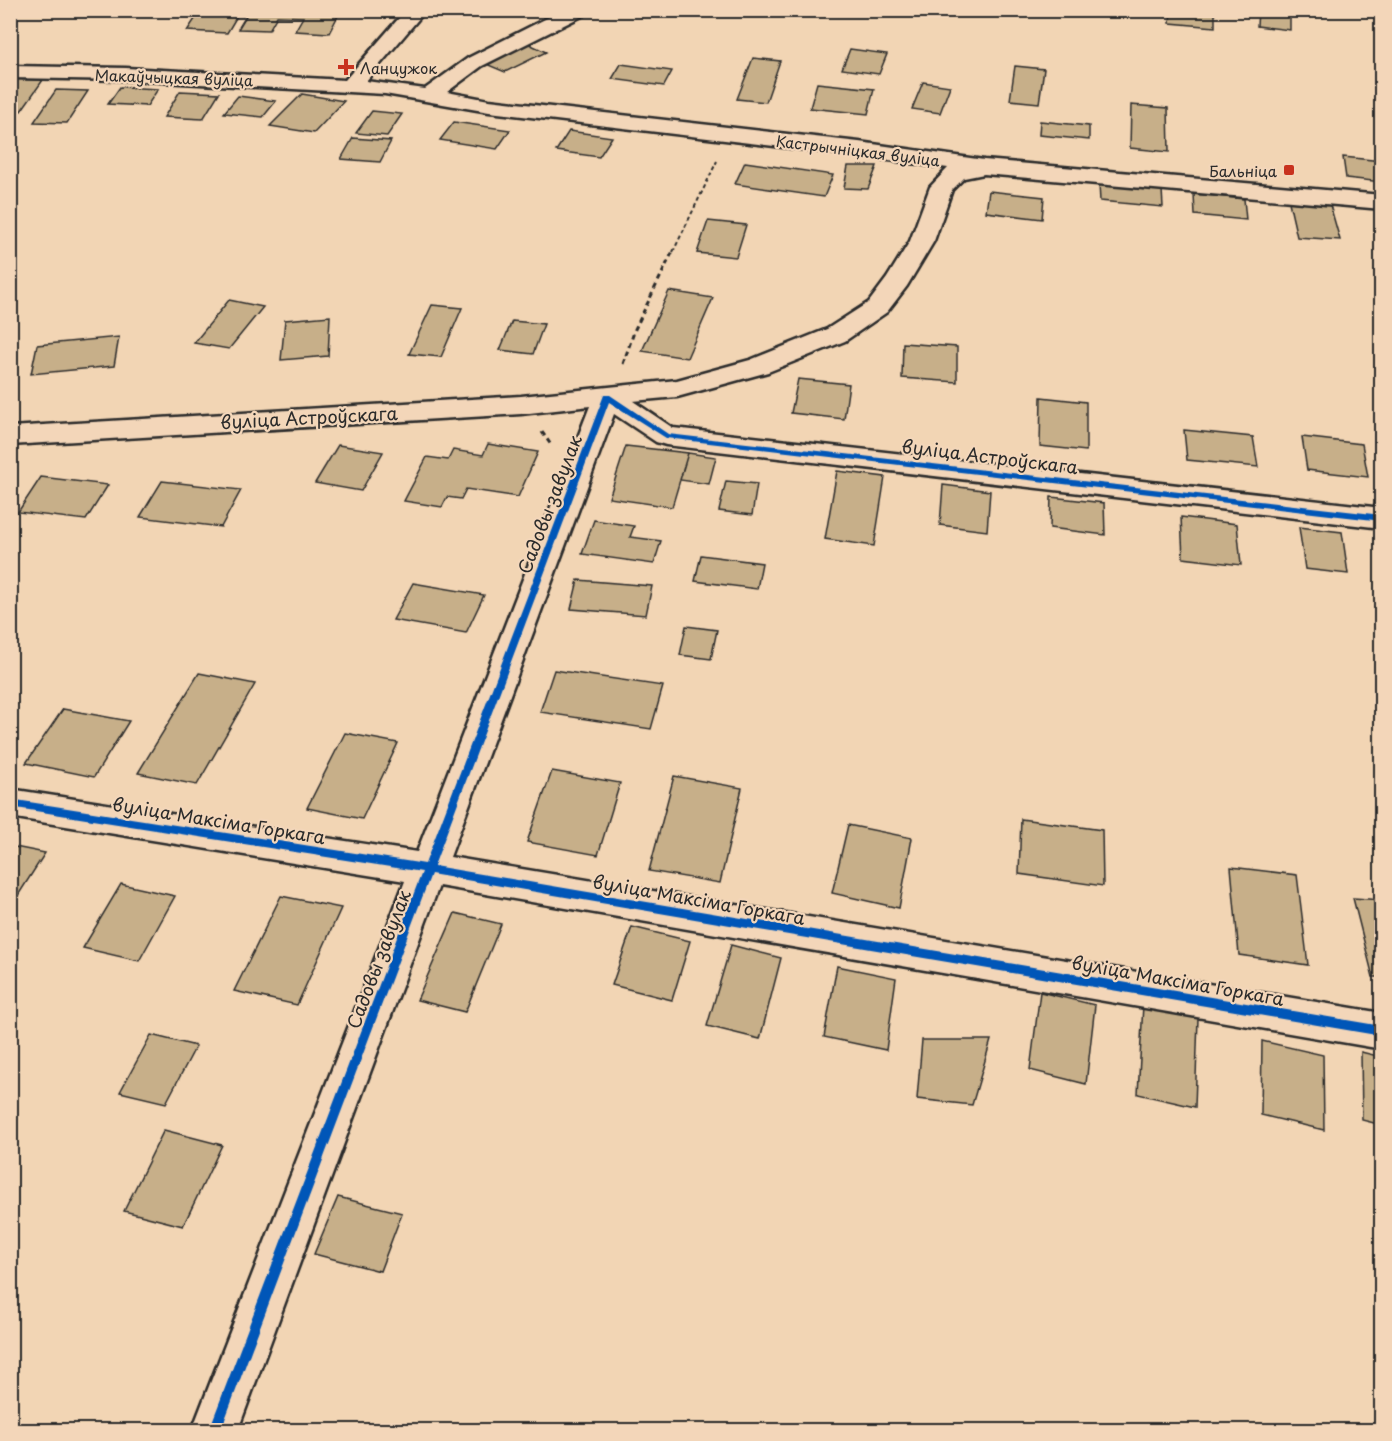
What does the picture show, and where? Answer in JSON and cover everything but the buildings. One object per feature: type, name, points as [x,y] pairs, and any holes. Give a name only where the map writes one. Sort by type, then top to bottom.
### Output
[{"type":"street","points":[[344,84],[417,10]]},
{"type":"street","points":[[429,96],[476,62],[579,10]]},
{"type":"street","name":"Макаўчыцкая вуліца","points":[[10,72],[126,74],[344,84]]},
{"type":"street","name":"Кастрычніцкая вуліца","points":[[344,84],[384,87],[552,115],[859,149],[984,167],[1382,202]]},
{"type":"street","name":"вуліца Астроўскага","points":[[10,436],[521,405],[614,383],[677,387],[759,366],[836,335],[878,307],[922,241],[941,187],[956,173],[984,167]]},
{"type":"street","name":"вуліца Астроўскага","points":[[614,383],[666,436],[1382,518]]},
{"type":"street","name":"Садовы завулак","points":[[215,1431],[614,383]]},
{"type":"street","name":"вуліца Максіма Горкага","points":[[10,803],[429,869],[1382,1031]]},
{"type":"path","points":[[614,383],[635,329],[718,157]]},
{"type":"path","points":[[539,429],[558,454]]},
{"type":"cycle path","points":[[215,1430],[607,397],[666,436],[1382,518]]},
{"type":"cycle path","points":[[10,803],[429,869],[1382,1031]]},
{"type":"place","name":"Ланцужок","points":[[346,67]]},
{"type":"place","name":"Бальніца","points":[[1289,170]]}]
